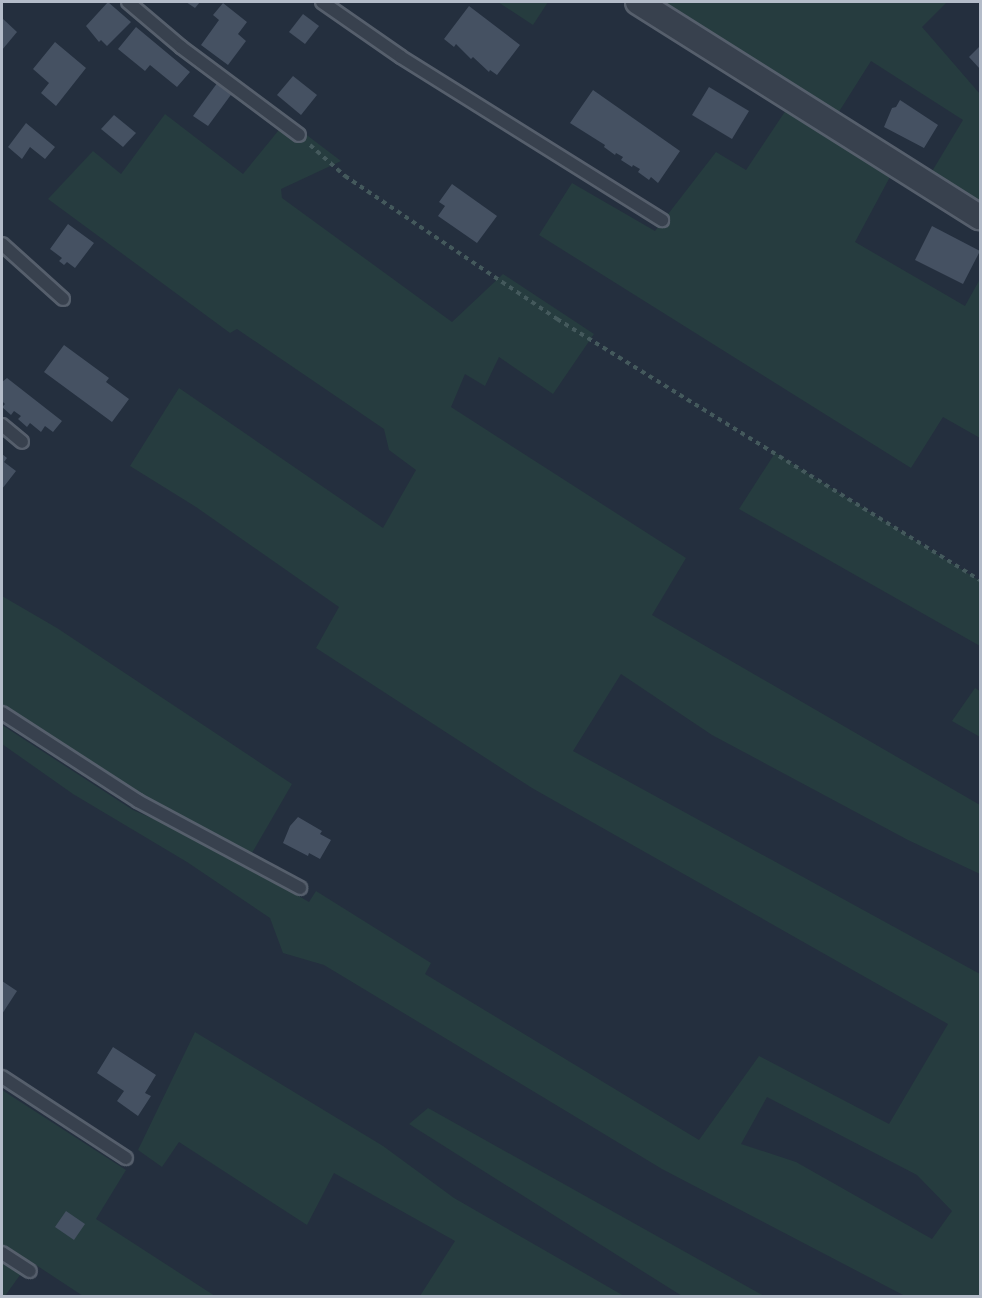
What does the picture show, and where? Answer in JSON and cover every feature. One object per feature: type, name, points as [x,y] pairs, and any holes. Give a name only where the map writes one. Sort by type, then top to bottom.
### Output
[{"type":"street","points":[[638,2],[981,217]]},
{"type":"lane","points":[[128,2],[181,47],[298,135]]},
{"type":"lane","points":[[322,2],[428,75],[502,122],[583,168],[662,220]]},
{"type":"lane","points":[[2,244],[63,299]]},
{"type":"lane","points":[[2,425],[22,442]]},
{"type":"lane","points":[[2,713],[138,801],[300,888]]},
{"type":"lane","points":[[2,1077],[126,1158]]},
{"type":"lane","points":[[2,1252],[30,1271]]},
{"type":"path","points":[[298,135],[345,176],[557,319],[981,580]]},
{"type":"green space","points":[[498,2],[548,2],[533,25]]},
{"type":"green space","points":[[653,2],[947,2],[922,27],[980,94],[980,208],[928,178],[963,120],[871,61],[835,118]]},
{"type":"green space","points":[[786,110],[891,175],[855,242],[965,306],[980,279],[980,438],[943,417],[911,468],[539,235],[572,183],[655,231],[716,152],[746,170]]},
{"type":"green space","points":[[165,114],[243,174],[287,120],[341,161],[281,189],[282,198],[452,322],[503,274],[594,334],[553,394],[499,357],[485,386],[465,374],[451,407],[686,558],[652,615],[980,805],[980,874],[908,840],[712,735],[621,674],[573,751],[980,974],[980,1296],[905,1296],[662,1169],[324,965],[283,953],[270,918],[187,862],[73,794],[2,744],[2,725],[133,810],[200,839],[186,822],[2,704],[2,596],[57,628],[292,784],[245,865],[309,902],[316,891],[431,963],[425,974],[699,1140],[759,1056],[889,1124],[948,1024],[532,788],[316,648],[339,607],[196,507],[130,466],[179,388],[383,528],[416,470],[389,450],[384,429],[237,329],[230,333],[48,199],[93,151],[121,174]],"holes":[[[767,1097],[917,1175],[952,1211],[932,1239],[796,1162],[741,1144]]]},
{"type":"green space","points":[[775,453],[980,581],[980,646],[739,509]]},
{"type":"green space","points":[[975,688],[980,691],[980,737],[952,721]]},
{"type":"green space","points":[[195,1032],[383,1146],[454,1198],[624,1296],[420,1296],[455,1241],[334,1173],[307,1225],[179,1142],[162,1167],[138,1150]]},
{"type":"green space","points":[[2,1090],[126,1170],[96,1219],[215,1296],[83,1296],[30,1261],[5,1296],[2,1296]]},
{"type":"green space","points":[[428,1108],[764,1296],[682,1296],[409,1124]]},
{"type":"building","points":[[108,2],[131,22],[107,46],[101,40],[99,42],[86,26]]},
{"type":"building","points":[[186,2],[200,2],[195,8]]},
{"type":"building","points":[[223,3],[247,22],[238,34],[246,41],[228,65],[201,45],[219,20],[213,15]]},
{"type":"building","points":[[469,6],[520,45],[497,75],[490,70],[489,72],[473,57],[471,59],[456,44],[454,47],[444,39]]},
{"type":"building","points":[[303,14],[319,26],[305,44],[289,32]]},
{"type":"building","points":[[2,18],[17,32],[2,50]]},
{"type":"building","points":[[136,27],[190,72],[177,87],[150,65],[145,71],[118,49]]},
{"type":"building","points":[[55,42],[86,68],[56,106],[41,93],[49,83],[33,69]]},
{"type":"building","points":[[980,46],[980,69],[969,57]]},
{"type":"building","points":[[293,76],[317,95],[301,115],[277,95]]},
{"type":"building","points":[[218,82],[233,92],[208,126],[193,116]]},
{"type":"building","points":[[709,87],[749,111],[732,139],[692,115]]},
{"type":"building","points":[[593,90],[680,151],[658,183],[651,177],[649,180],[638,172],[640,169],[621,160],[623,157],[616,153],[615,155],[604,147],[605,145],[570,123]]},
{"type":"building","points":[[900,100],[938,125],[924,148],[884,127],[892,108],[896,107]]},
{"type":"building","points":[[114,115],[136,133],[123,147],[101,129]]},
{"type":"building","points":[[26,123],[55,147],[45,159],[30,147],[22,159],[8,147]]},
{"type":"building","points":[[452,184],[497,216],[477,243],[438,216],[445,206],[439,202]]},
{"type":"building","points":[[68,224],[94,243],[75,268],[67,262],[64,265],[59,261],[62,258],[50,249]]},
{"type":"building","points":[[932,226],[980,251],[963,284],[915,260]]},
{"type":"building","points":[[64,345],[109,378],[106,382],[129,399],[112,422],[44,372]]},
{"type":"building","points":[[7,378],[62,421],[53,432],[45,426],[41,432],[30,423],[27,427],[18,419],[21,416],[14,411],[11,415],[2,407],[5,404],[2,401],[2,382]]},
{"type":"building","points":[[2,454],[7,458],[4,462],[16,471],[2,489]]},
{"type":"building","points":[[298,817],[322,831],[320,834],[331,840],[320,859],[309,853],[308,856],[283,843],[290,826]]},
{"type":"building","points":[[2,981],[17,991],[2,1014]]},
{"type":"building","points":[[113,1047],[156,1075],[145,1093],[151,1096],[138,1116],[117,1101],[124,1091],[97,1073]]},
{"type":"building","points":[[66,1211],[85,1224],[74,1240],[55,1227]]}]
